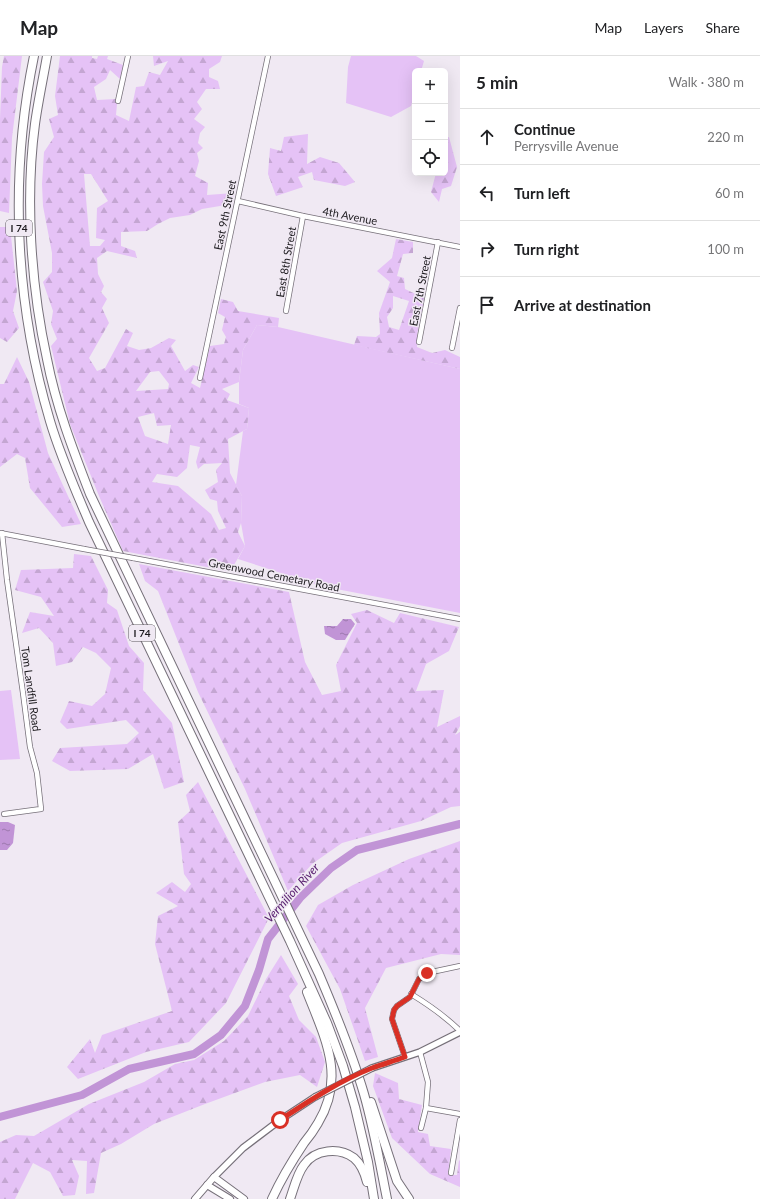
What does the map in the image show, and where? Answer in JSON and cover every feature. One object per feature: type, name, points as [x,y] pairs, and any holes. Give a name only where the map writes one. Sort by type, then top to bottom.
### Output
[{"type":"highway","points":[[25,104],[26,74],[30,56]]},
{"type":"highway","name":"I 74","points":[[34,56],[25,104],[20,158],[19,204],[21,264],[26,314],[37,371],[50,421],[68,472],[89,522],[290,941],[307,985],[328,1023],[355,1107],[368,1162],[374,1199]]},
{"type":"highway","name":"I 74","points":[[47,56],[35,125],[32,154],[30,202],[32,248],[38,306],[47,360],[68,438],[90,494],[319,974],[348,1046],[364,1095],[376,1142],[387,1199]]},
{"type":"highway","points":[[41,88],[51,56]]},
{"type":"highway","points":[[319,974],[328,988],[353,1045],[390,1163],[397,1181],[409,1199]]},
{"type":"highway","points":[[272,1199],[288,1167],[318,1124],[326,1109],[331,1092],[331,1059],[307,985]]},
{"type":"highway","points":[[290,1199],[299,1172],[304,1164],[318,1153],[327,1151],[336,1151],[354,1158],[365,1174],[371,1199]]},
{"type":"main road","points":[[195,1199],[214,1178],[244,1199]]},
{"type":"main road","points":[[207,1185],[230,1199]]},
{"type":"street","points":[[118,101],[128,56]]},
{"type":"street","name":"East 9th Street","points":[[200,378],[268,56]]},
{"type":"street","name":"4th Avenue","points":[[238,201],[303,216],[460,247]]},
{"type":"street","name":"East 8th Street","points":[[286,311],[303,216]]},
{"type":"street","name":"East 7th Street","points":[[419,342],[438,242]]},
{"type":"street","points":[[452,348],[460,308]]},
{"type":"street","name":"Greenwood Cemetary Road","points":[[1,533],[460,619]]},
{"type":"street","name":"Tom Landfill Road","points":[[1,533],[30,747],[37,773],[41,809],[4,814]]},
{"type":"street","points":[[405,1057],[392,1019],[394,1010],[397,1006],[410,997],[422,976],[427,973],[460,966]]},
{"type":"street","points":[[214,1178],[243,1148],[314,1097],[372,1068],[420,1052],[460,1032],[450,1021],[431,1006],[411,994]]},
{"type":"street","points":[[420,1052],[428,1082],[426,1108],[421,1128]]},
{"type":"street","points":[[426,1108],[460,1114]]},
{"type":"street","points":[[451,1173],[460,1120]]},
{"type":"green space","points":[[4,56],[22,56],[12,138],[9,213],[0,211],[0,119],[2,67]]},
{"type":"green space","points":[[60,56],[92,56],[92,58],[97,59],[98,56],[108,56],[107,59],[123,65],[120,79],[110,70],[106,79],[94,87],[97,100],[116,99],[116,115],[129,121],[136,87],[144,86],[149,72],[160,75],[168,61],[154,66],[153,56],[222,56],[220,62],[209,69],[209,77],[218,81],[220,89],[206,89],[197,102],[202,109],[194,119],[205,127],[200,133],[198,143],[203,148],[197,153],[199,161],[195,176],[208,183],[207,195],[234,193],[232,204],[202,209],[190,215],[170,218],[147,231],[121,232],[121,246],[135,251],[137,258],[107,251],[97,258],[98,274],[104,286],[101,292],[107,299],[102,308],[109,323],[89,358],[97,371],[105,368],[126,329],[133,333],[127,346],[139,350],[151,348],[169,338],[176,340],[171,346],[185,371],[193,365],[199,367],[191,383],[200,388],[210,346],[224,344],[226,337],[222,330],[225,317],[218,313],[221,299],[233,302],[238,311],[279,318],[278,327],[257,325],[243,350],[239,382],[222,389],[230,394],[227,400],[249,408],[247,429],[228,439],[230,473],[242,496],[241,523],[238,532],[245,546],[234,565],[238,573],[123,551],[70,424],[51,346],[57,339],[51,324],[53,311],[43,282],[52,272],[52,253],[43,206],[42,184],[44,152],[54,137],[49,119],[58,115],[55,96]],"holes":[[[84,174],[91,174],[108,201],[97,208],[96,238],[105,240],[100,246],[90,246]],[[159,371],[169,384],[168,389],[136,391],[150,372]],[[154,413],[157,426],[171,425],[168,444],[145,436],[138,417]],[[190,445],[200,447],[196,462],[198,469],[204,464],[222,463],[216,470],[218,482],[205,490],[210,499],[217,501],[218,511],[226,528],[219,530],[211,514],[178,486],[152,482],[157,474],[177,477],[187,468]]]},
{"type":"green space","points":[[351,56],[416,56],[424,61],[422,68],[412,68],[411,106],[391,117],[346,103],[348,67]]},
{"type":"green space","points":[[308,134],[307,164],[320,157],[339,163],[355,182],[345,186],[314,180],[312,172],[298,177],[303,187],[276,196],[268,174],[270,148],[281,151],[284,137]]},
{"type":"green space","points":[[448,137],[457,167],[451,186],[442,189],[439,202],[431,192],[435,176],[448,176]]},
{"type":"green space","points":[[0,227],[10,227],[17,291],[13,311],[19,328],[7,342],[0,338]]},
{"type":"green space","points":[[396,239],[413,242],[413,253],[403,254],[397,276],[404,278],[405,289],[424,298],[417,335],[417,347],[432,353],[445,350],[460,357],[460,369],[354,345],[357,336],[376,337],[380,334],[379,313],[390,282],[377,271],[392,258]],"holes":[[[393,296],[409,301],[399,330],[389,327],[387,317],[393,308]]]},
{"type":"green space","points":[[257,325],[278,327],[460,369],[460,613],[321,586],[238,559],[245,546],[241,523],[242,496],[236,485],[243,431],[247,429],[249,408],[239,404],[239,382],[243,350]]},
{"type":"green space","points":[[17,357],[29,382],[48,453],[81,524],[62,527],[30,488],[25,458],[17,454],[0,467],[0,384],[4,384]]},
{"type":"green space","points":[[74,554],[91,556],[108,590],[107,603],[117,610],[129,646],[144,663],[143,690],[172,723],[184,782],[164,789],[153,754],[128,769],[70,771],[52,761],[60,748],[127,744],[139,733],[126,720],[67,729],[60,722],[69,701],[92,706],[105,694],[111,668],[96,653],[83,647],[72,662],[56,666],[53,643],[39,628],[22,633],[30,612],[54,616],[41,597],[15,590],[21,570],[73,568]]},
{"type":"green space","points":[[139,564],[289,592],[305,662],[322,695],[341,691],[336,665],[357,623],[351,614],[367,610],[394,623],[400,613],[459,627],[449,651],[426,664],[416,691],[444,690],[437,727],[460,716],[460,726],[455,735],[460,732],[460,806],[451,807],[421,821],[342,843],[312,864],[288,891],[245,789],[198,692],[158,591],[145,581]]},
{"type":"green space","points":[[11,690],[20,759],[0,760],[0,691]]},
{"type":"green space","points":[[198,782],[269,918],[226,1003],[189,1042],[146,1052],[78,1079],[67,1067],[90,1039],[95,1053],[102,1035],[172,1011],[155,944],[158,916],[178,906],[156,893],[172,882],[185,892],[191,884],[184,874],[178,822],[190,811],[186,795]]},
{"type":"green space","points":[[460,841],[460,955],[441,954],[386,968],[365,1008],[378,1057],[365,1061],[340,989],[306,926],[318,905],[353,885],[409,859]]},
{"type":"green space","points":[[281,955],[298,984],[289,996],[299,1020],[316,1037],[325,1062],[317,1087],[300,1075],[265,1082],[154,1124],[121,1144],[101,1153],[94,1193],[86,1194],[87,1161],[72,1160],[79,1176],[75,1195],[63,1196],[50,1172],[33,1163],[15,1199],[0,1199],[0,1142],[16,1135],[34,1136],[89,1104],[144,1082],[175,1064],[194,1060],[224,1041],[248,1016],[266,979]]},
{"type":"green space","points":[[375,1073],[398,1083],[399,1099],[422,1105],[418,1132],[428,1134],[430,1146],[451,1149],[448,1175],[457,1175],[459,1160],[460,1187],[430,1174],[392,1138],[373,1086]]},
{"type":"water","points":[[343,619],[351,619],[355,624],[345,640],[336,640],[325,634],[324,626],[337,626]]},
{"type":"water","points":[[0,822],[8,822],[15,825],[13,843],[7,850],[0,850]]},
{"type":"waterway","name":"Vermilion River","points":[[0,1117],[82,1095],[129,1069],[194,1054],[221,1035],[245,1006],[259,970],[268,939],[300,898],[331,868],[357,850],[460,824]]},
{"type":"route","points":[[280,1120],[314,1097],[343,1082],[372,1068],[405,1057],[392,1019],[394,1010],[397,1006],[410,997],[419,979],[427,973]]}]
